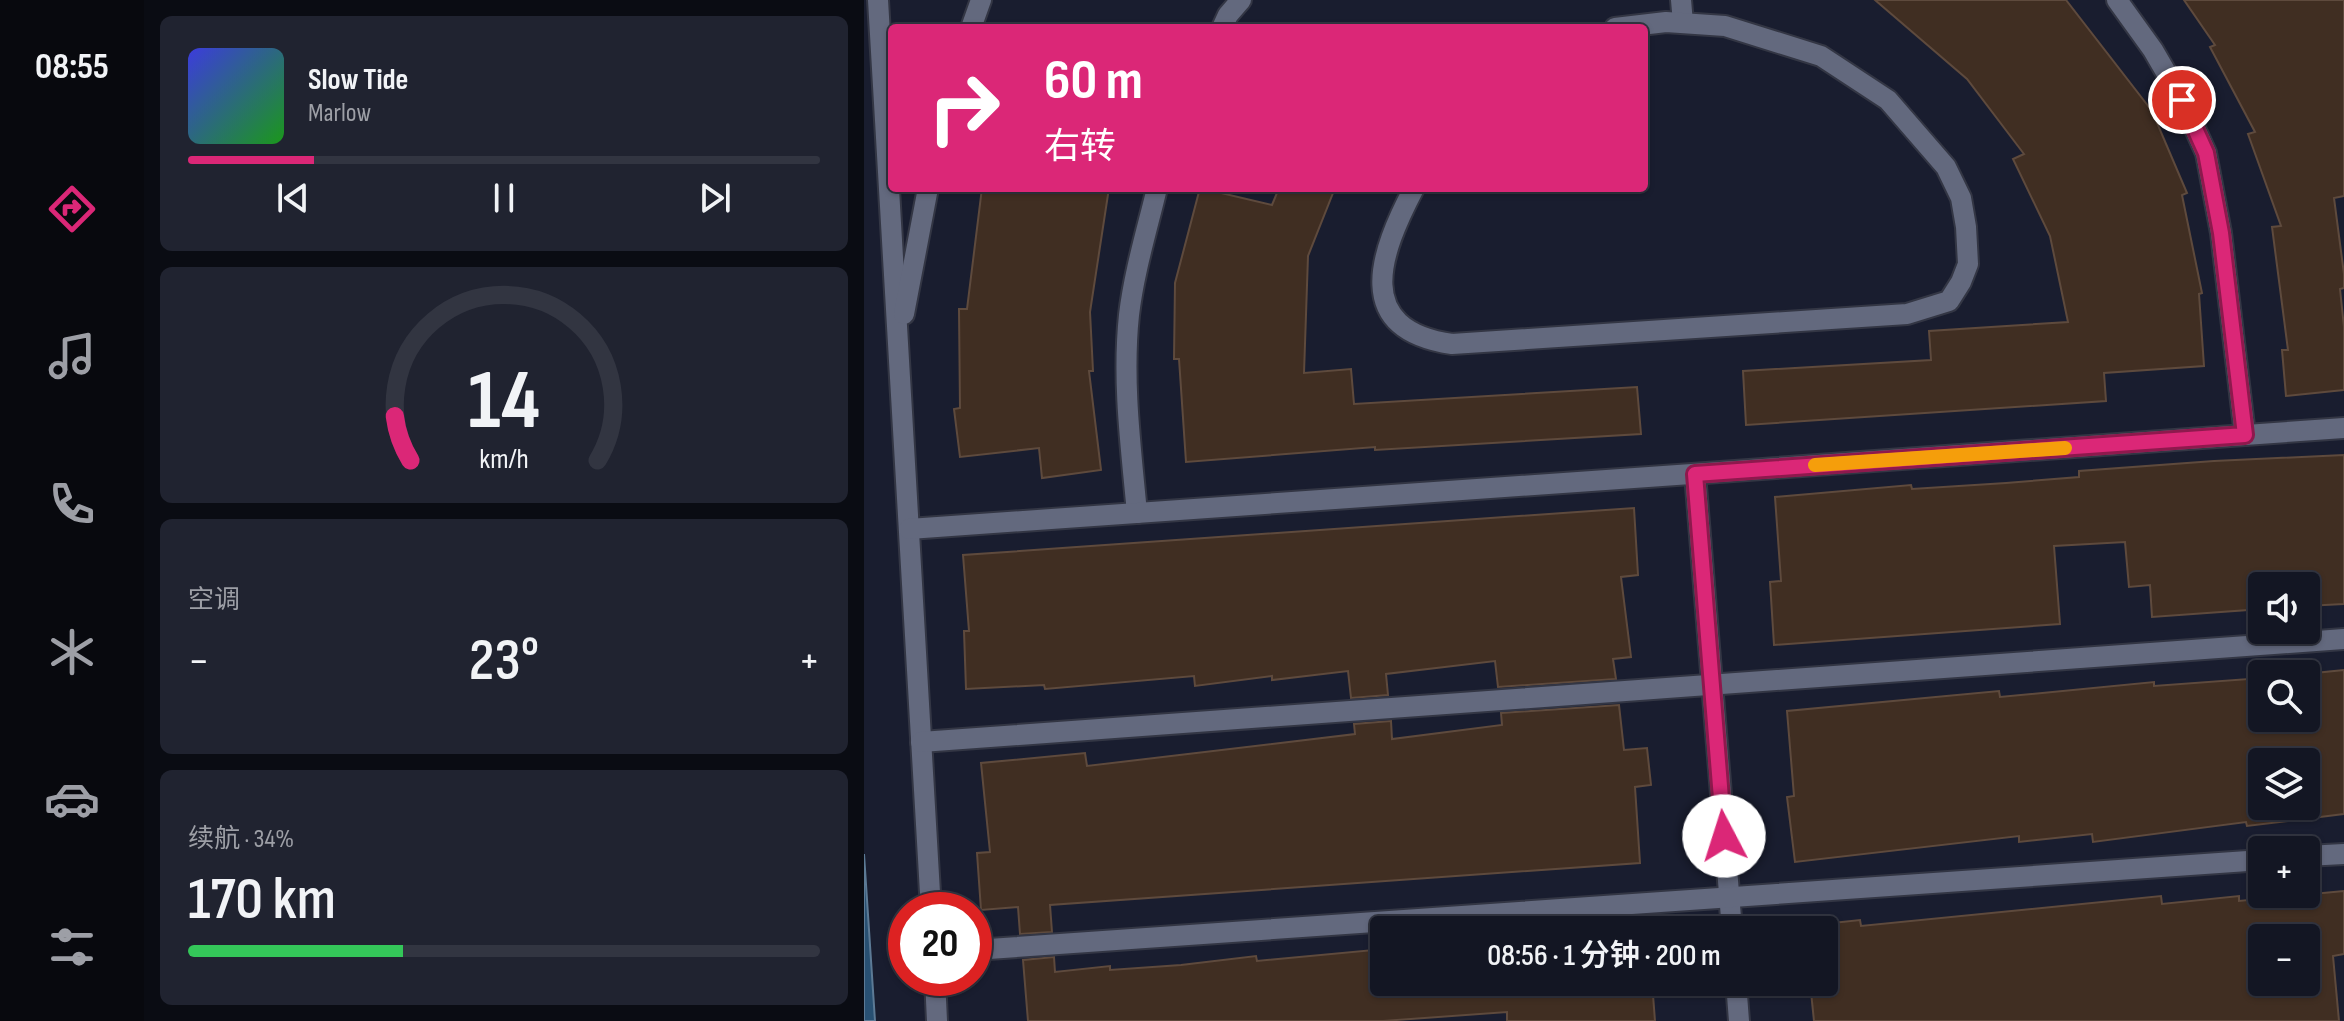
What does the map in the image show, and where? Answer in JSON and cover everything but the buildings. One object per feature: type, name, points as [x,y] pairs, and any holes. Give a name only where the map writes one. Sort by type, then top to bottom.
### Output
[{"type":"lane","points":[[878,0],[888,172]]},
{"type":"lane","points":[[972,24],[981,0]]},
{"type":"lane","points":[[1224,24],[1241,0]]},
{"type":"lane","points":[[1681,0],[1683,23]]},
{"type":"lane","points":[[2117,0],[2175,87],[2206,153],[2221,233],[2245,435]]},
{"type":"lane","points":[[1412,192],[1393,229],[1381,291],[1390,313],[1400,325],[1425,340],[1452,344],[1907,314],[1949,301],[1968,264],[1961,198],[1946,167],[1888,100],[1821,56],[1725,26],[1666,22],[1648,24]]},
{"type":"lane","points":[[889,192],[930,892]]},
{"type":"lane","points":[[898,344],[927,192]]},
{"type":"lane","points":[[1137,513],[1126,377],[1129,315],[1139,255],[1156,192]]},
{"type":"lane","points":[[909,529],[2344,428]]},
{"type":"lane","points":[[1695,474],[1731,916]]},
{"type":"lane","points":[[921,742],[2344,639]]},
{"type":"lane","points":[[2320,855],[2344,854]]},
{"type":"lane","points":[[992,949],[2248,861]]},
{"type":"lane","points":[[936,996],[937,1021]]},
{"type":"lane","points":[[1737,996],[1739,1021]]},
{"type":"water","points":[[864,854],[875,1021],[864,1021]]},
{"type":"slow traffic","points":[[1815,465],[2065,448]]},
{"type":"route","points":[[1724,836],[1695,474],[2245,435],[2221,233],[2206,153],[2182,100]]}]
